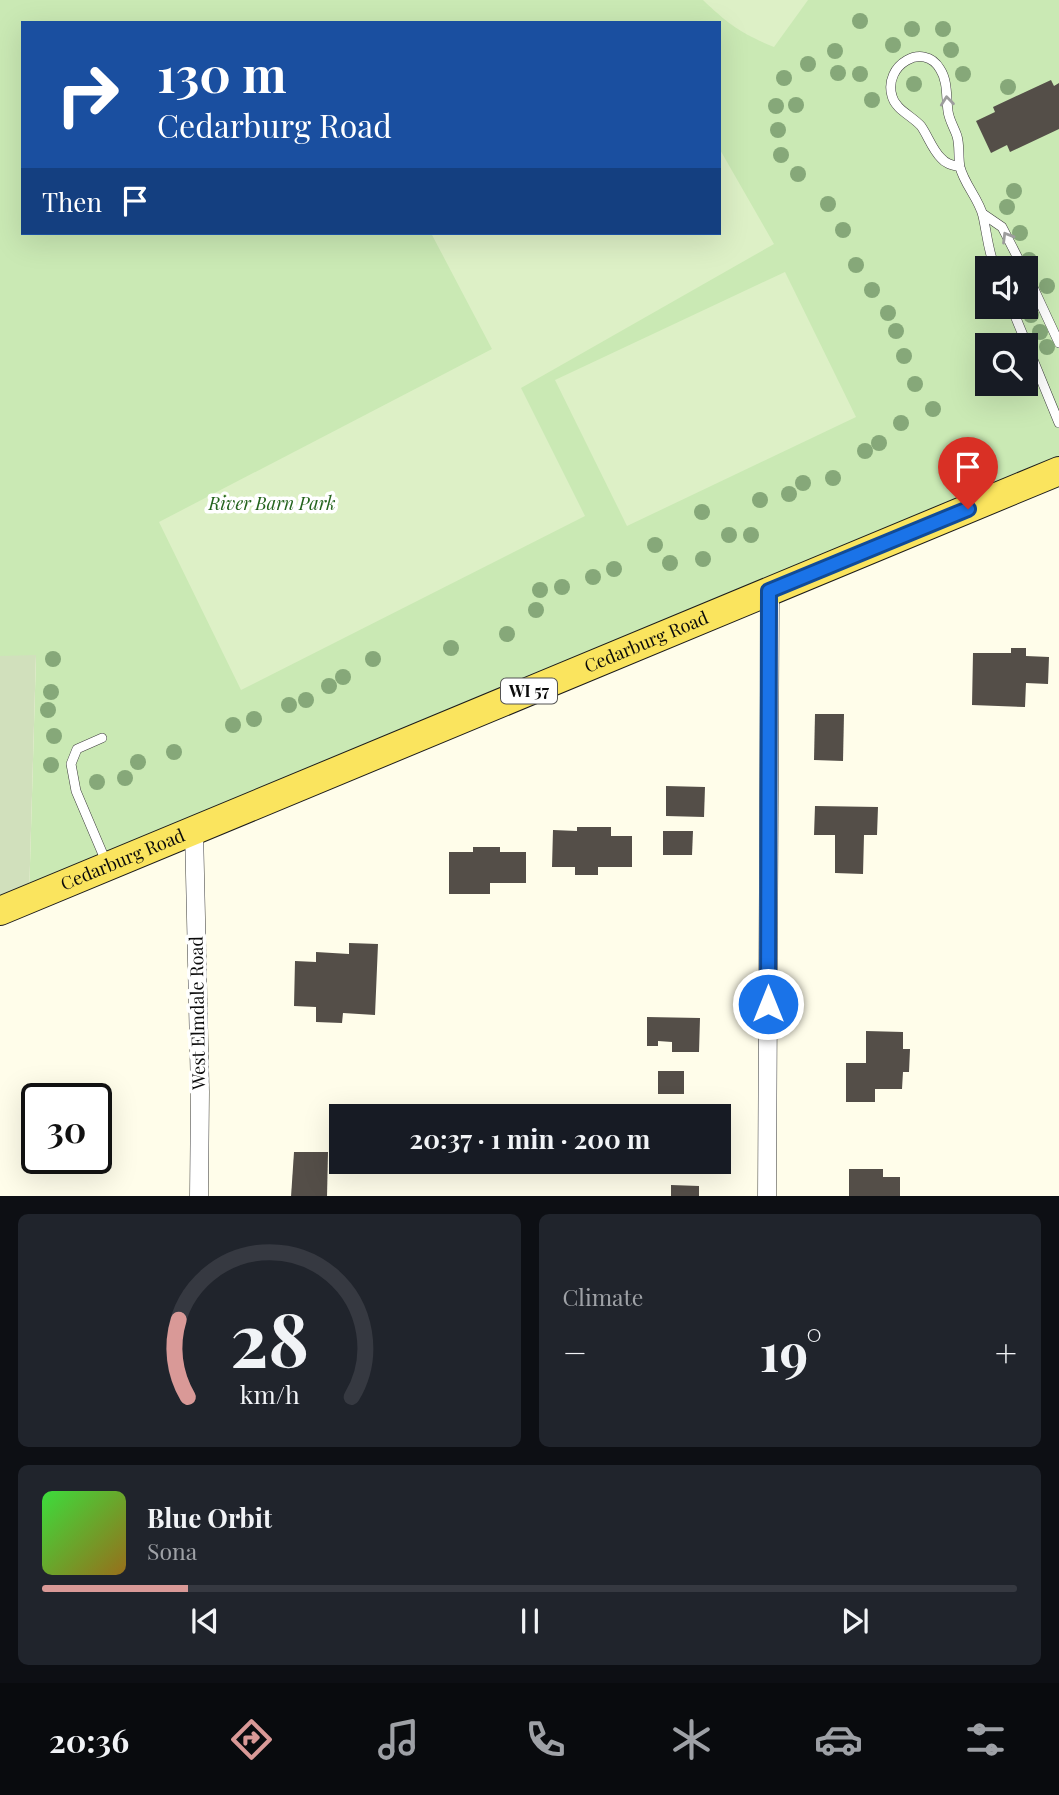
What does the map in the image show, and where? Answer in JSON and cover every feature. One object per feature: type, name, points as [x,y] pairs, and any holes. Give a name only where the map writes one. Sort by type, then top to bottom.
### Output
[{"type":"main road","name":"Cedarburg Road","points":[[0,911],[1059,471]]},
{"type":"street","points":[[767,1196],[769,591]]},
{"type":"street","name":"West Elmdale Road","points":[[194,830],[200,1092],[199,1196]]},
{"type":"lane","points":[[960,167],[942,159],[920,125],[892,97],[892,75],[905,60],[913,57],[926,58],[939,67],[946,89],[948,115],[961,155],[960,167],[983,214],[990,256]]},
{"type":"lane","points":[[983,214],[1002,227],[1017,256]]},
{"type":"lane","points":[[1038,299],[1059,343]]},
{"type":"lane","points":[[1016,319],[1059,423]]},
{"type":"lane","points":[[102,738],[76,749],[71,764],[76,790],[108,866]]},
{"type":"green space","name":"River Barn Park","points":[[0,0],[1059,0],[1059,471],[29,899],[36,656],[0,656]]},
{"type":"green space","points":[[703,0],[808,0],[774,47],[736,28]]},
{"type":"green space","points":[[721,151],[774,244],[521,388],[585,516],[241,690],[159,522],[492,349],[432,235],[721,235]]},
{"type":"green space","points":[[785,272],[856,417],[627,526],[555,380]]},
{"type":"green space","points":[[36,655],[29,899],[0,912],[0,656]]},
{"type":"building","points":[[1051,80],[1054,86],[1059,83],[1059,129],[1010,152],[1007,145],[991,153],[976,121],[995,112],[993,107]]},
{"type":"building","points":[[1011,648],[1026,648],[1026,656],[1049,657],[1048,684],[1026,683],[1025,707],[972,705],[973,653],[1011,653]]},
{"type":"building","points":[[815,714],[844,714],[843,761],[814,760]]},
{"type":"building","points":[[666,786],[705,787],[704,817],[666,816]]},
{"type":"building","points":[[815,806],[878,807],[877,835],[864,835],[863,874],[835,873],[835,835],[814,835]]},
{"type":"building","points":[[577,827],[611,827],[611,836],[632,836],[632,867],[598,867],[598,875],[575,875],[575,867],[552,867],[553,830],[577,831]]},
{"type":"building","points":[[663,831],[693,831],[692,855],[663,855]]},
{"type":"building","points":[[473,847],[500,847],[500,852],[526,852],[526,883],[490,883],[490,894],[449,894],[449,852],[473,852]]},
{"type":"building","points":[[349,943],[378,944],[375,1015],[343,1013],[342,1023],[316,1022],[316,1007],[294,1006],[295,961],[316,962],[316,952],[349,954]]},
{"type":"building","points":[[647,1017],[700,1018],[699,1052],[672,1052],[672,1042],[658,1041],[658,1046],[647,1046]]},
{"type":"building","points":[[866,1031],[903,1032],[903,1049],[910,1049],[909,1072],[903,1072],[902,1089],[875,1089],[875,1102],[846,1102],[846,1063],[866,1063]]},
{"type":"building","points":[[658,1071],[684,1071],[684,1094],[658,1094]]},
{"type":"building","points":[[294,1152],[328,1152],[327,1196],[291,1196]]},
{"type":"building","points":[[849,1169],[883,1169],[883,1177],[900,1177],[900,1196],[849,1196]]},
{"type":"building","points":[[671,1185],[699,1186],[699,1196],[671,1196]]},
{"type":"route","points":[[768,1004],[769,591],[968,509]]}]
